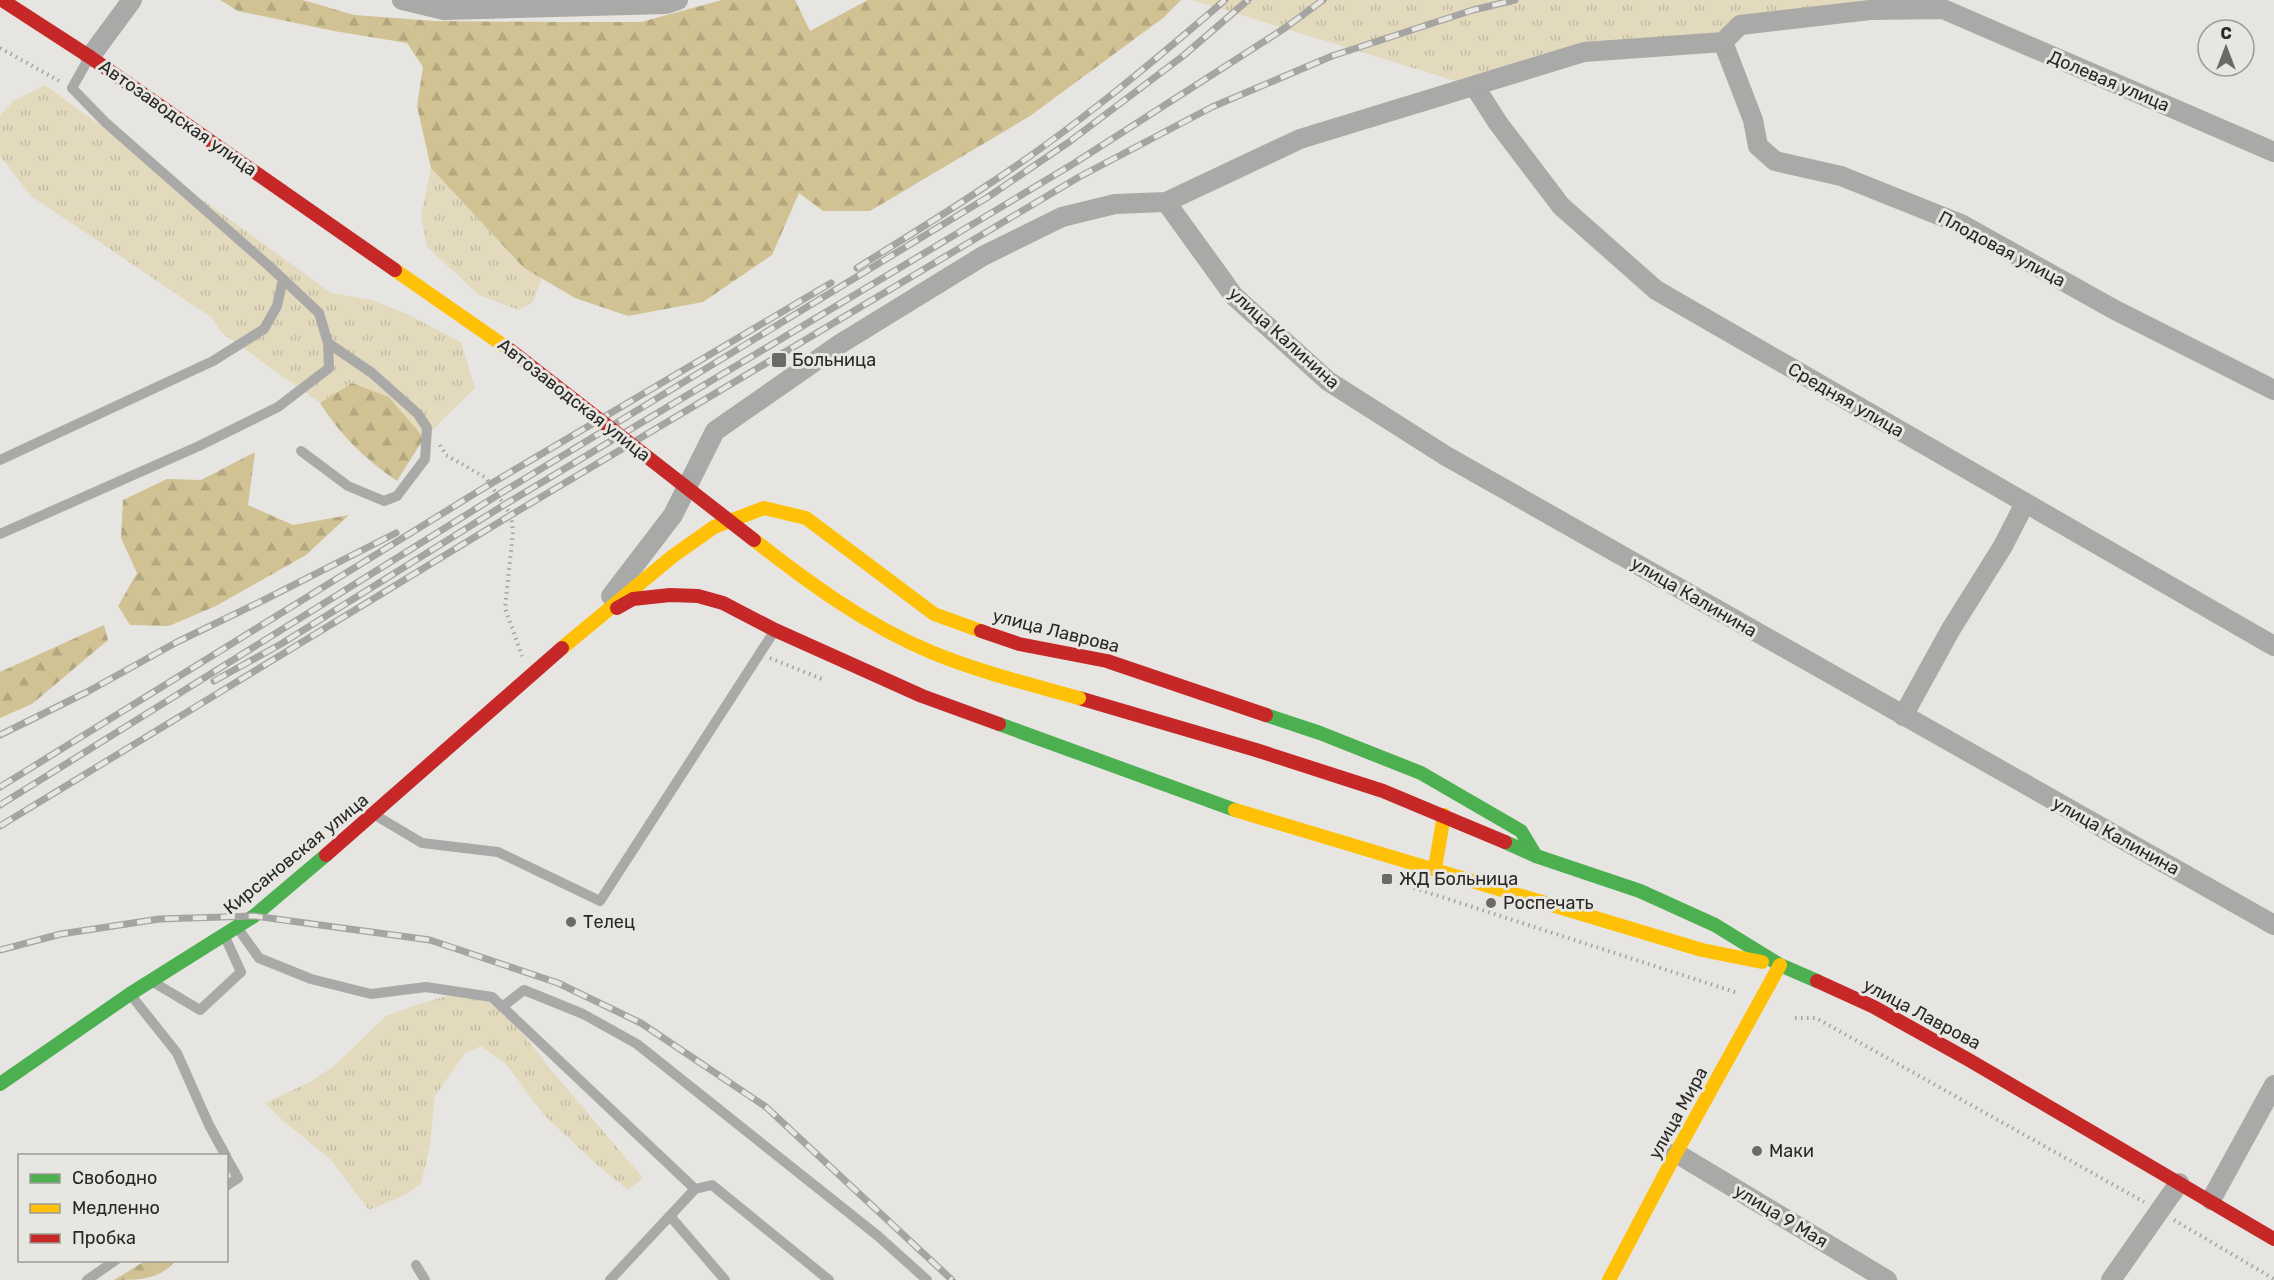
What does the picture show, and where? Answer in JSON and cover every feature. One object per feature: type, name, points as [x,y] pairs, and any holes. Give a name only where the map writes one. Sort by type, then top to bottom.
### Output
[{"type":"main road","name":"Автозаводская улица","points":[[2,0],[90,57],[510,350],[814,587],[858,615],[910,643],[969,666],[1079,698]]},
{"type":"main road","name":"улица Лаврова","points":[[591,622],[714,527],[764,508],[806,518],[934,614],[1019,644],[1107,661],[1320,733],[1421,773],[1521,831],[1536,855]]},
{"type":"main road","points":[[591,622],[633,599],[670,595],[698,596],[723,603],[775,630],[945,704],[1245,813],[1435,868],[1702,950],[1780,965]]},
{"type":"main road","name":"Кирсановская улица","points":[[0,1084],[151,980],[254,916],[374,814],[591,622]]},
{"type":"main road","name":"улица Лаврова","points":[[1079,698],[1256,750],[1383,791],[1536,855],[1650,896],[1715,925],[1780,965],[1874,1007],[1969,1060],[2274,1239]]},
{"type":"main road","points":[[1435,868],[1444,815]]},
{"type":"main road","name":"улица Мира","points":[[1609,1280],[1780,965]]},
{"type":"street","name":"Автозаводская улица","points":[[90,57],[132,0]]},
{"type":"street","points":[[402,0],[447,5],[666,4],[678,0]]},
{"type":"street","name":"Долевая улица","points":[[1723,42],[1740,25],[1870,10],[1943,9],[2274,152]]},
{"type":"street","points":[[591,622],[673,515],[715,431],[840,344],[982,256],[1062,217],[1115,204],[1166,202],[1300,139],[1584,52],[1723,42]]},
{"type":"street","name":"Плодовая улица","points":[[1723,42],[1753,120],[1758,146],[1775,161],[1841,176],[1961,224],[2115,310],[2274,390]]},
{"type":"street","name":"Средняя улица","points":[[1475,87],[1498,123],[1561,206],[1656,290],[2274,646]]},
{"type":"street","name":"улица Калинина","points":[[1166,202],[1234,296],[1328,381],[1446,456],[2274,926]]},
{"type":"street","points":[[1903,716],[2025,503]]},
{"type":"street","points":[[2211,1200],[2274,1085]]},
{"type":"street","name":"улица 9 Мая","points":[[1676,1153],[1887,1280]]},
{"type":"street","points":[[2111,1280],[2179,1183]]},
{"type":"lane","points":[[0,534],[199,446],[278,407],[329,368],[328,343],[319,313],[105,122],[72,88],[90,57]]},
{"type":"lane","points":[[0,460],[213,361],[264,329],[278,306],[283,279]]},
{"type":"lane","points":[[301,451],[348,486],[384,501],[397,496],[425,459],[427,428],[418,414],[372,373],[328,343]]},
{"type":"lane","points":[[374,814],[422,843],[498,852],[600,901],[775,630]]},
{"type":"lane","points":[[237,927],[259,958],[311,979],[371,994],[426,987],[492,998],[695,1189]]},
{"type":"lane","points":[[151,980],[200,1010],[241,972],[224,934]]},
{"type":"lane","points":[[502,1007],[524,990],[578,1012],[637,1044],[878,1236],[927,1280]]},
{"type":"lane","points":[[130,994],[177,1053],[209,1125],[225,1154]]},
{"type":"lane","points":[[228,1160],[238,1178],[228,1185]]},
{"type":"lane","points":[[610,1280],[695,1189],[712,1185],[829,1280]]},
{"type":"lane","points":[[670,1216],[725,1280]]},
{"type":"lane","points":[[87,1280],[113,1262]]},
{"type":"lane","points":[[416,1265],[425,1280]]},
{"type":"path","points":[[0,48],[72,88]]},
{"type":"path","points":[[427,428],[446,455],[486,478],[511,516],[513,532],[505,608],[519,652],[534,672]]},
{"type":"path","points":[[1795,1018],[1816,1018],[2160,1211],[2274,1280]]},
{"type":"green space","points":[[220,0],[303,0],[354,15],[435,21],[641,22],[722,0],[795,0],[810,31],[868,0],[1181,0],[1163,18],[1030,116],[870,211],[823,211],[799,193],[772,255],[703,302],[628,316],[575,298],[524,268],[431,168],[417,106],[423,67],[407,43],[238,11]]},
{"type":"green space","points":[[1192,0],[1946,0],[1740,25],[1723,42],[1584,52],[1475,87]]},
{"type":"green space","points":[[45,85],[331,293],[372,300],[409,315],[461,342],[475,388],[424,438],[389,397],[352,383],[320,403],[221,332],[212,318],[31,196],[0,156],[0,116],[13,101]]},
{"type":"green space","points":[[431,168],[524,268],[542,278],[533,302],[519,310],[479,295],[427,247],[421,216]]},
{"type":"green space","points":[[352,383],[389,397],[424,438],[397,481],[354,446],[320,403]]},
{"type":"green space","points":[[255,452],[248,505],[293,525],[349,515],[306,555],[216,606],[169,626],[130,625],[118,606],[137,573],[121,538],[123,500],[167,479],[201,480]]},
{"type":"green space","points":[[104,625],[108,640],[32,704],[0,718],[0,672]]},
{"type":"green space","points":[[469,990],[490,991],[551,1070],[643,1178],[628,1190],[597,1165],[544,1115],[506,1064],[481,1046],[465,1053],[435,1096],[430,1145],[421,1184],[405,1195],[369,1210],[331,1160],[265,1103],[310,1082],[334,1066],[386,1016]]},
{"type":"green space","points":[[143,1262],[174,1262],[163,1272],[148,1278],[114,1280]]},
{"type":"railway","points":[[857,268],[965,200],[1044,146],[1136,75],[1225,0]]},
{"type":"railway","points":[[0,805],[498,495],[988,197],[1069,142],[1183,56],[1248,0]]},
{"type":"railway","points":[[214,681],[281,644],[504,505],[1073,164],[1285,28],[1323,0]]},
{"type":"railway","points":[[0,826],[511,515],[1079,177],[1212,107],[1332,56],[1473,10],[1515,0]]},
{"type":"railway","points":[[0,787],[482,489],[831,283]]},
{"type":"railway","points":[[0,735],[87,692],[177,642],[396,533]]},
{"type":"railway","points":[[0,950],[61,934],[159,919],[254,916],[430,940],[558,983],[641,1023],[766,1107],[952,1280]]},
{"type":"traffic: fast","points":[[1266,715],[1320,733],[1421,773],[1521,831],[1536,856]]},
{"type":"traffic: fast","points":[[999,724],[1235,810]]},
{"type":"traffic: fast","points":[[1505,842],[1536,856],[1640,891],[1715,925],[1780,965],[1817,981]]},
{"type":"traffic: fast","points":[[0,1084],[130,994],[254,916],[326,855]]},
{"type":"traffic: slow","points":[[395,270],[510,350]]},
{"type":"traffic: slow","points":[[562,648],[673,556],[714,527],[764,508],[806,518],[934,614],[981,631]]},
{"type":"traffic: slow","points":[[754,540],[839,602],[907,641],[967,666],[1079,698]]},
{"type":"traffic: slow","points":[[1235,810],[1702,950],[1762,962]]},
{"type":"traffic: slow","points":[[1435,868],[1444,815]]},
{"type":"traffic: slow","points":[[1609,1280],[1780,965]]},
{"type":"traffic: jam","points":[[2,0],[90,57],[395,270]]},
{"type":"traffic: jam","points":[[510,350],[754,540]]},
{"type":"traffic: jam","points":[[617,608],[633,599],[670,595],[698,596],[723,603],[775,630],[922,696],[999,724]]},
{"type":"traffic: jam","points":[[981,631],[1019,644],[1107,661],[1266,715]]},
{"type":"traffic: jam","points":[[326,855],[562,648]]},
{"type":"traffic: jam","points":[[1079,698],[1256,750],[1383,791],[1505,842]]},
{"type":"traffic: jam","points":[[1817,981],[1874,1007],[1969,1060],[2274,1239]]},
{"type":"place","name":"Больница","points":[[779,360]]},
{"type":"place","name":"ЖД Больница","points":[[1387,879]]},
{"type":"place","name":"Роспечать","points":[[1491,903]]},
{"type":"place","name":"Телец","points":[[571,922]]},
{"type":"place","name":"Маки","points":[[1757,1151]]}]
